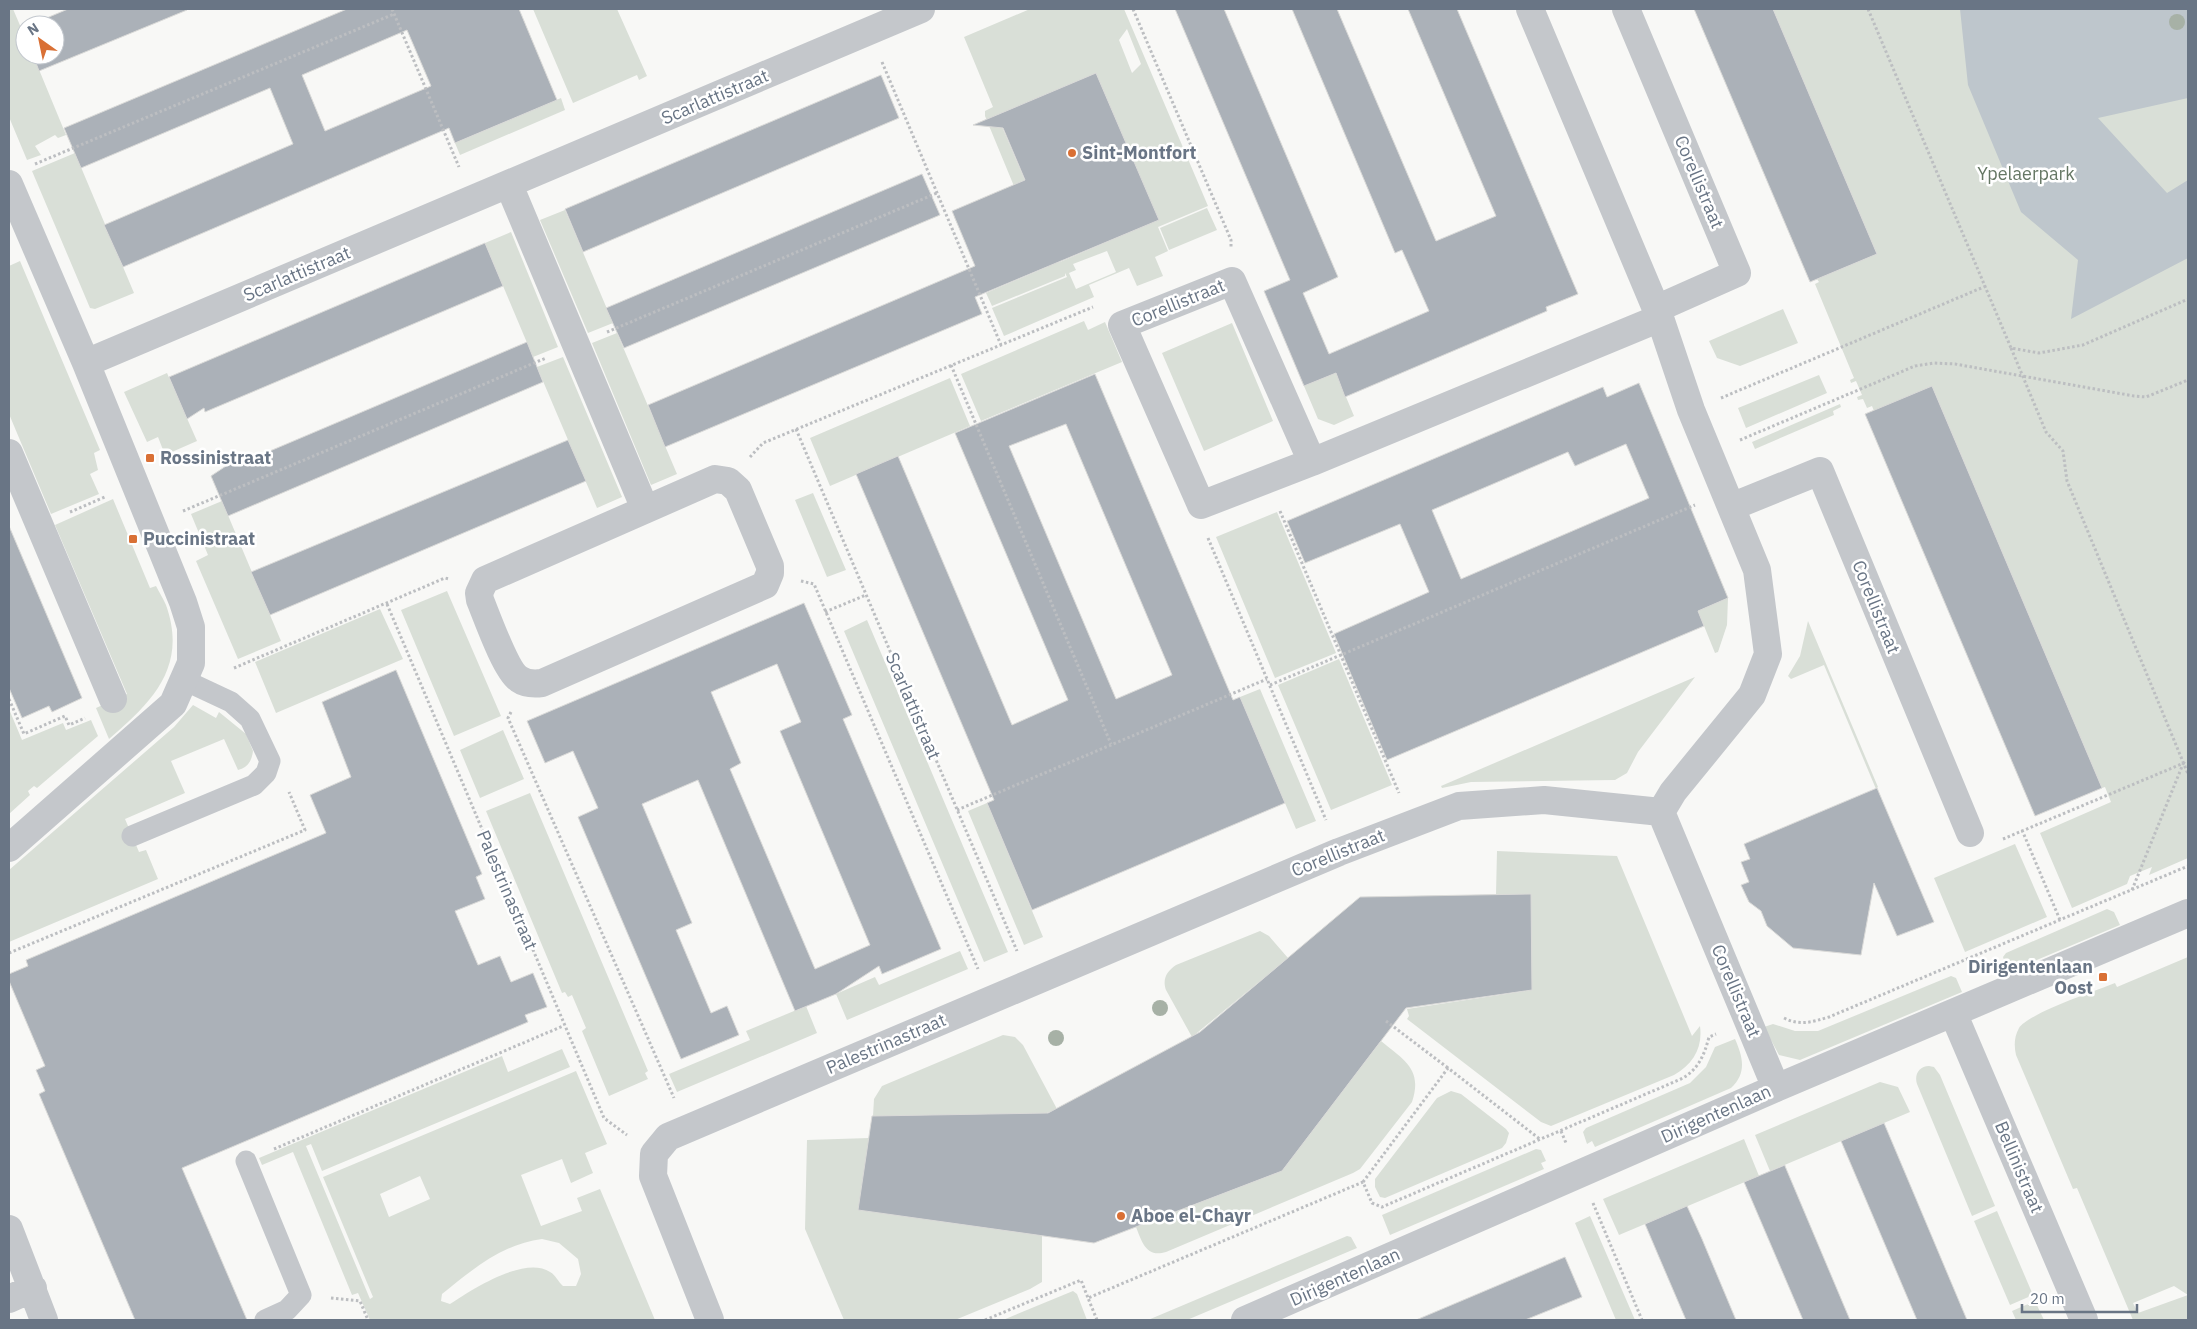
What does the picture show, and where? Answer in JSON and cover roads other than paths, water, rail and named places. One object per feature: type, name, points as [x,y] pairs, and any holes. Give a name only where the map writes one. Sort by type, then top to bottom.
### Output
[{"type":"street","name":"Scarlattistraat","points":[[86,364],[920,9]]},
{"type":"street","points":[[1530,9],[1658,313],[1691,410],[1757,570],[1768,654],[1752,695],[1673,792],[1661,812]]},
{"type":"street","name":"Corellistraat","points":[[1312,462],[1232,281],[1122,325],[1201,506],[1312,462],[1658,313],[1737,273],[1626,9]]},
{"type":"street","points":[[9,848],[173,704],[187,672],[191,626],[183,602],[86,364],[18,176]]},
{"type":"street","points":[[509,185],[645,509]]},
{"type":"street","points":[[9,453],[113,699]]},
{"type":"street","name":"Corellistraat","points":[[1728,500],[1820,471],[1970,832]]},
{"type":"street","points":[[715,479],[728,481],[738,490],[770,566],[770,573],[765,585],[542,683],[525,682],[518,678],[508,665],[480,600],[482,586],[491,576],[645,509],[715,479]]},
{"type":"street","name":"Corellistraat","points":[[1030,983],[1340,852],[1460,806],[1544,800],[1661,812],[1776,1088]]},
{"type":"street","name":"Dirigentenlaan","points":[[1245,1320],[1776,1088],[1954,1015],[2188,913]]},
{"type":"street","name":"Palestrinastraat","points":[[710,1320],[652,1176],[654,1154],[668,1138],[1030,983]]},
{"type":"street","name":"Bellinistraat","points":[[1954,1015],[2084,1320]]},
{"type":"street","points":[[9,1229],[44,1320]]},
{"type":"street","points":[[9,1299],[33,1288]]},
{"type":"lane","points":[[132,836],[254,785],[266,773],[270,761],[260,734],[250,719],[230,702],[187,672]]},
{"type":"lane","points":[[246,1161],[301,1296],[287,1310],[265,1320]]},
{"type":"place","name":"Sint-Montfort","points":[[1072,153]]},
{"type":"place","name":"Rossinistraat","points":[[150,458]]},
{"type":"place","name":"Puccinistraat","points":[[133,539]]},
{"type":"place","name":"Dirigentenlaan Oost","points":[[2103,977]]},
{"type":"place","name":"Aboe el-Chayr","points":[[1121,1216]]},
{"type":"park label","name":"Ypelaerpark","points":[[2026,174]]}]
